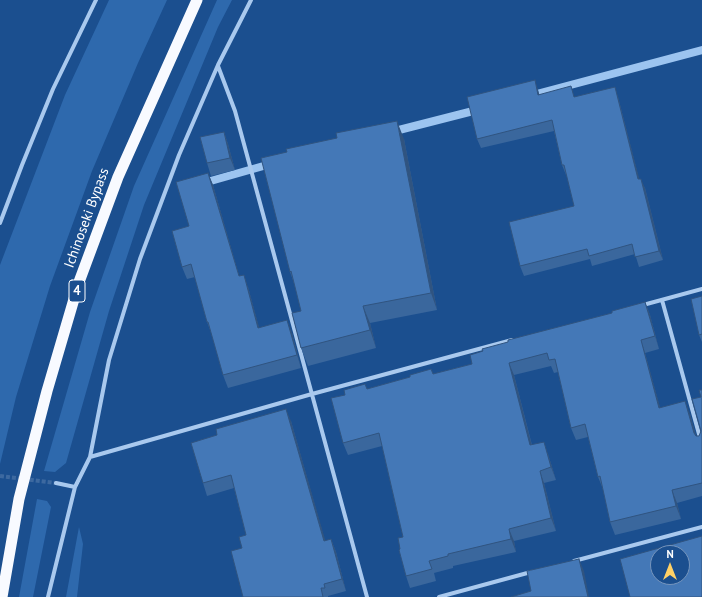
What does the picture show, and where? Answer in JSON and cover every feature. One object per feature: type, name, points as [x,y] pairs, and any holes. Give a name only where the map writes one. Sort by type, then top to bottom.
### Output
[{"type":"highway","name":"Ichinoseki Bypass","points":[[2,597],[19,499],[47,391],[79,282],[118,177],[197,0]]},
{"type":"street","points":[[0,223],[53,90],[96,0]]},
{"type":"street","points":[[48,597],[75,488],[90,457],[108,360],[140,259],[179,155],[218,65],[251,0]]},
{"type":"street","points":[[218,65],[235,111],[368,597]]},
{"type":"street","points":[[640,306],[702,289]]},
{"type":"street","points":[[662,300],[702,445]]},
{"type":"street","points":[[90,457],[312,394],[516,339]]},
{"type":"street","points":[[56,483],[75,488]]},
{"type":"street","points":[[570,562],[702,527]]},
{"type":"street","points":[[439,597],[534,572]]},
{"type":"shaded area","points":[[109,0],[167,0],[138,63],[92,171],[50,286],[16,397],[0,464],[0,265],[65,95]]},
{"type":"shaded area","points":[[217,0],[232,0],[218,27],[144,205],[109,311],[66,463],[55,472],[44,471],[90,312],[134,186]]},
{"type":"shaded area","points":[[37,499],[47,501],[51,507],[33,597],[19,597]]},
{"type":"shaded area","points":[[79,527],[83,544],[77,597],[66,597]]},
{"type":"building","points":[[535,80],[538,95],[571,86],[574,97],[615,87],[638,179],[641,179],[659,251],[635,257],[632,244],[589,256],[587,249],[520,266],[509,222],[574,206],[564,165],[562,165],[552,120],[477,139],[467,97]]},
{"type":"building","points":[[397,121],[431,293],[363,306],[370,330],[301,348],[292,313],[301,311],[261,158],[287,152],[286,149],[337,138],[336,133]]},
{"type":"building","points":[[224,132],[230,158],[207,163],[200,137]]},
{"type":"building","points":[[208,173],[239,276],[244,275],[258,328],[287,320],[297,355],[223,375],[191,264],[182,267],[172,231],[189,226],[176,182]]},
{"type":"building","points":[[702,296],[702,334],[699,335],[691,299]]},
{"type":"building","points":[[645,302],[655,336],[641,340],[659,408],[685,401],[696,436],[699,436],[701,431],[692,399],[701,397],[699,390],[702,390],[702,483],[672,490],[676,506],[610,522],[600,476],[598,477],[585,424],[571,428],[555,359],[549,360],[547,353],[509,363],[530,445],[544,442],[551,467],[540,471],[551,518],[509,529],[511,539],[448,554],[448,556],[429,561],[432,569],[406,576],[399,550],[398,538],[403,537],[379,433],[343,443],[331,398],[345,395],[344,390],[365,384],[367,389],[410,377],[410,375],[431,369],[433,374],[472,364],[470,355],[483,351],[482,349],[508,342],[508,340],[612,313],[612,311]]},
{"type":"building","points":[[286,409],[324,541],[331,539],[342,579],[324,584],[325,588],[321,588],[323,597],[243,597],[231,551],[242,548],[239,537],[246,535],[231,475],[203,483],[191,443],[217,435],[216,429]]},
{"type":"building","points":[[702,536],[702,597],[630,597],[620,559],[650,551],[650,585],[690,585],[690,545],[670,545]]},
{"type":"building","points":[[579,559],[588,597],[511,597],[531,591],[527,571]]},
{"type":"waterway","points":[[529,96],[702,50]]},
{"type":"waterway","points":[[391,132],[481,109]]},
{"type":"waterway","points":[[200,184],[274,163]]},
{"type":"tunnel","points":[[0,476],[56,483]]}]
